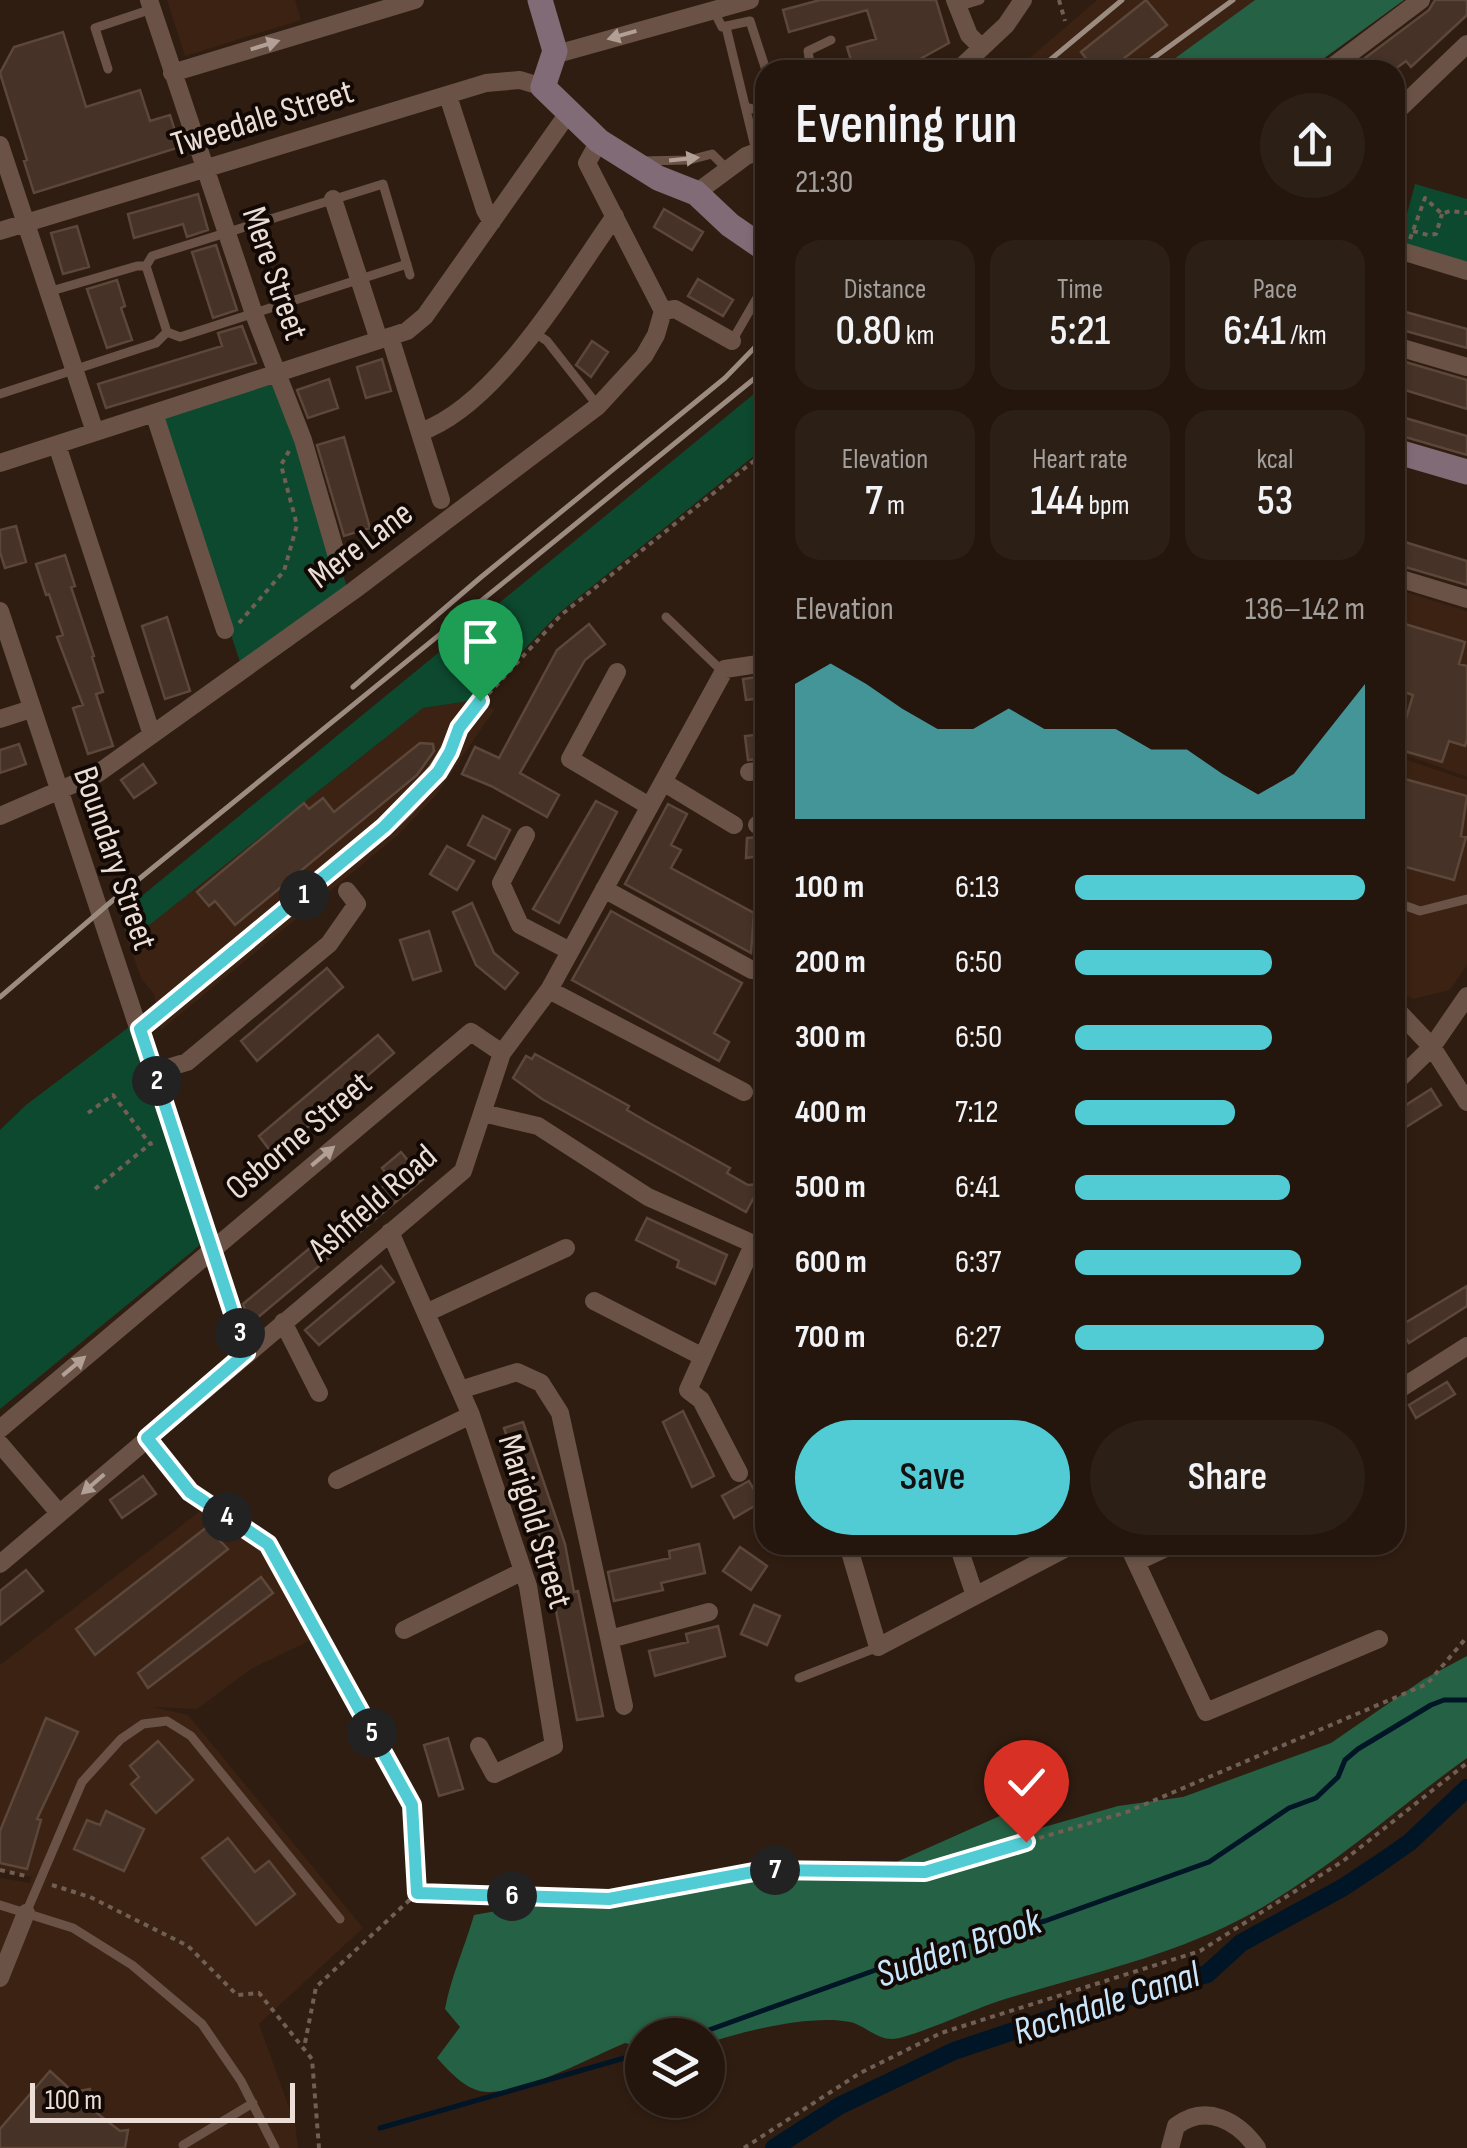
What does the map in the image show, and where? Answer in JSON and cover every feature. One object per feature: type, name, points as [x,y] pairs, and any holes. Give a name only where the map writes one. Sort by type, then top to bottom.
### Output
[{"type":"main road","points":[[540,0],[555,51],[543,87],[600,141],[658,178],[696,192],[755,242]]},
{"type":"main road","points":[[1405,456],[1467,472]]},
{"type":"street","points":[[172,73],[414,0]]},
{"type":"street","points":[[555,51],[564,52],[680,9],[713,9],[750,0]]},
{"type":"street","points":[[955,0],[968,36],[982,48]]},
{"type":"street","points":[[969,60],[1006,24],[1023,0]]},
{"type":"street","points":[[1341,60],[1421,0]]},
{"type":"street","name":"Mere Street","points":[[151,5],[254,314],[304,440],[340,568]]},
{"type":"street","points":[[1405,103],[1467,44]]},
{"type":"street","name":"Tweedale Street","points":[[0,231],[504,80],[543,87]]},
{"type":"street","points":[[448,96],[492,222]]},
{"type":"street","points":[[0,463],[408,330],[426,316],[569,112]]},
{"type":"street","points":[[600,141],[587,163],[663,311],[675,309],[732,342]]},
{"type":"street","points":[[0,145],[4,168],[28,222],[95,432]]},
{"type":"street","points":[[696,192],[755,153]]},
{"type":"street","points":[[333,199],[442,500]]},
{"type":"street","points":[[420,432],[441,423],[489,384],[533,331],[615,216]]},
{"type":"street","points":[[1405,252],[1467,271]]},
{"type":"street","name":"Mere Lane","points":[[0,816],[57,788],[97,774],[353,590],[598,406],[644,356],[663,311]]},
{"type":"street","points":[[1405,349],[1467,367]]},
{"type":"street","points":[[154,413],[225,630]]},
{"type":"street","points":[[56,444],[152,735]]},
{"type":"street","points":[[1405,579],[1467,598]]},
{"type":"street","name":"Boundary Street","points":[[0,611],[246,1353]]},
{"type":"street","points":[[723,672],[725,668],[755,664]]},
{"type":"street","points":[[618,672],[570,759],[650,806]]},
{"type":"street","name":"Ashfield Road","points":[[0,1564],[463,1171],[502,1053],[548,990],[723,672]]},
{"type":"street","points":[[0,719],[32,709]]},
{"type":"street","points":[[140,1029],[384,827],[438,772],[459,728]]},
{"type":"street","points":[[662,782],[734,825]]},
{"type":"street","points":[[526,836],[501,883],[520,925],[570,951]]},
{"type":"street","points":[[604,889],[752,970]]},
{"type":"street","points":[[154,1072],[187,1062],[330,944],[356,904],[347,891]]},
{"type":"street","points":[[548,990],[744,1092]]},
{"type":"street","points":[[1405,1073],[1432,1047],[1467,996]]},
{"type":"street","points":[[1405,1019],[1432,1047],[1467,1102]]},
{"type":"street","name":"Osborne Street","points":[[0,1429],[470,1032],[502,1053]]},
{"type":"street","points":[[483,1113],[538,1126],[648,1197],[755,1245]]},
{"type":"street","name":"Marigold Street","points":[[390,1232],[470,1415],[523,1571],[554,1746],[494,1774],[479,1746]]},
{"type":"street","points":[[426,1313],[566,1248]]},
{"type":"street","points":[[739,1473],[702,1400],[688,1390],[755,1255]]},
{"type":"street","points":[[594,1301],[703,1357]]},
{"type":"street","points":[[282,1322],[320,1394]]},
{"type":"street","points":[[1405,1386],[1467,1346]]},
{"type":"street","points":[[460,1390],[517,1372],[541,1383],[560,1413],[624,1706]]},
{"type":"street","points":[[337,1480],[470,1415]]},
{"type":"street","points":[[0,1444],[59,1514]]},
{"type":"street","points":[[851,1555],[878,1646],[1050,1555]]},
{"type":"street","points":[[961,1555],[975,1596]]},
{"type":"street","points":[[1132,1555],[1206,1712],[1379,1639]]},
{"type":"street","points":[[404,1630],[523,1571]]},
{"type":"street","points":[[610,1639],[709,1612]]},
{"type":"street","points":[[0,1978],[26,1913]]},
{"type":"street","points":[[1170,2148],[1176,2126],[1198,2114],[1228,2120],[1247,2134],[1257,2148]]},
{"type":"lane","points":[[955,0],[966,4],[980,0]]},
{"type":"lane","points":[[108,68],[95,28],[151,5]]},
{"type":"lane","points":[[713,9],[722,27],[750,21],[763,60]]},
{"type":"lane","points":[[726,28],[755,133]]},
{"type":"lane","points":[[809,60],[808,51],[831,40]]},
{"type":"lane","points":[[746,107],[755,109]]},
{"type":"lane","points":[[634,162],[689,160],[712,154],[728,169]]},
{"type":"lane","points":[[382,184],[408,270],[360,280],[180,337],[167,332],[146,266],[152,256],[382,184]]},
{"type":"lane","points":[[48,292],[146,266]]},
{"type":"lane","points":[[732,342],[755,302]]},
{"type":"lane","points":[[533,331],[546,341],[598,406]]},
{"type":"lane","points":[[0,394],[156,343],[167,332]]},
{"type":"lane","points":[[666,618],[723,672]]},
{"type":"lane","points":[[1405,906],[1420,911],[1467,899]]},
{"type":"lane","points":[[799,1678],[878,1646]]},
{"type":"lane","points":[[26,1913],[82,1782],[120,1739],[143,1724],[168,1721],[191,1736],[340,1919]]},
{"type":"lane","points":[[0,1904],[73,1928],[132,1965],[202,2024],[253,2103],[275,2148]]},
{"type":"lane","points":[[184,2145],[253,2103]]},
{"type":"path","points":[[1059,0],[1065,21]]},
{"type":"path","points":[[1405,243],[1425,198],[1442,214]]},
{"type":"path","points":[[1442,214],[1467,213]]},
{"type":"path","points":[[1413,231],[1428,236],[1436,234],[1442,214]]},
{"type":"path","points":[[225,630],[244,621],[284,571],[297,525],[282,465],[288,452],[304,440]]},
{"type":"path","points":[[459,728],[561,615],[755,460]]},
{"type":"path","points":[[88,1113],[113,1095],[150,1144]]},
{"type":"path","points":[[95,1189],[150,1144],[175,1136]]},
{"type":"path","points":[[147,1438],[190,1492],[268,1544],[412,1805],[417,1893]]},
{"type":"path","points":[[304,2048],[316,1987],[417,1893],[609,1899],[764,1870],[925,1872],[1127,1812],[1409,1692],[1427,1684],[1467,1637]]},
{"type":"path","points":[[744,2148],[860,2072],[941,2033],[1200,1952],[1343,1861],[1467,1763]]},
{"type":"path","points":[[0,1870],[90,1897],[188,1946],[237,1995],[259,1993],[312,2059],[319,2148]]},
{"type":"shaded area","points":[[167,0],[295,0],[301,20],[185,56]]},
{"type":"shaded area","points":[[1097,0],[1404,0],[1322,60],[1028,60]]},
{"type":"shaded area","points":[[1405,592],[1467,611],[1467,777],[1405,755]]},
{"type":"shaded area","points":[[476,700],[494,710],[437,794],[398,835],[161,1030],[154,994],[142,980],[128,942],[423,708]]},
{"type":"shaded area","points":[[1405,759],[1467,780],[1467,965],[1450,990],[1413,999],[1405,994]]},
{"type":"shaded area","points":[[203,1509],[267,1544],[317,1637],[251,1669],[197,1709],[153,1707],[188,1715],[363,1928],[259,2024],[295,2124],[298,2148],[0,2148],[0,1878],[30,1883],[32,1877],[0,1870],[0,1665]]},
{"type":"green space","points":[[1255,0],[1404,0],[1322,60],[1173,60]]},
{"type":"green space","points":[[1415,184],[1467,199],[1467,267],[1405,248],[1405,221]]},
{"type":"green space","points":[[274,376],[348,590],[242,668],[159,415]]},
{"type":"green space","points":[[755,393],[755,455],[559,613],[476,700],[423,708],[128,942],[121,913]]},
{"type":"green space","points":[[133,1024],[205,1241],[0,1409],[0,1130],[26,1105]]},
{"type":"green space","points":[[1467,1656],[1467,1758],[1297,1886],[1237,1921],[1179,1946],[999,2001],[901,2038],[881,2037],[855,2024],[834,2020],[778,2025],[725,2038],[725,2018],[625,2018],[625,2043],[539,2080],[489,2092],[467,2085],[437,2058],[460,2027],[445,2009],[474,1915],[524,1906],[605,1909],[759,1875],[818,1880],[865,1876],[1002,1815],[1037,1829],[1118,1806],[1183,1797],[1331,1743],[1424,1679]]},
{"type":"building","points":[[820,0],[936,0],[949,43],[918,60],[851,60],[847,47],[876,39],[867,10],[789,32],[783,10]]},
{"type":"building","points":[[1146,0],[1167,25],[1122,60],[1087,60],[1081,52]]},
{"type":"building","points":[[1435,0],[1467,0],[1467,15],[1411,67],[1405,60],[1362,60],[1429,10]]},
{"type":"building","points":[[63,32],[86,107],[140,90],[150,121],[170,115],[180,147],[34,193],[0,73],[14,47]]},
{"type":"building","points":[[198,194],[208,230],[187,237],[183,224],[134,238],[128,214]]},
{"type":"building","points":[[664,209],[703,232],[692,250],[654,227]]},
{"type":"building","points":[[77,226],[89,267],[63,274],[51,233]]},
{"type":"building","points":[[216,245],[237,310],[213,318],[192,252]]},
{"type":"building","points":[[698,279],[733,300],[723,316],[688,296]]},
{"type":"building","points":[[117,280],[132,340],[107,348],[87,289]]},
{"type":"building","points":[[1405,312],[1467,329],[1467,348],[1405,331]]},
{"type":"building","points":[[242,326],[256,363],[106,408],[98,384],[222,346],[218,333]]},
{"type":"building","points":[[592,341],[608,352],[591,377],[576,365]]},
{"type":"building","points":[[382,359],[391,391],[366,398],[357,367]]},
{"type":"building","points":[[1405,362],[1467,380],[1467,409],[1405,390]]},
{"type":"building","points":[[329,379],[338,408],[308,418],[297,390]]},
{"type":"building","points":[[1405,418],[1467,436],[1467,455],[1405,437]]},
{"type":"building","points":[[344,437],[370,528],[344,536],[317,445]]},
{"type":"building","points":[[16,526],[26,562],[5,568],[0,530]]},
{"type":"building","points":[[1405,542],[1467,561],[1467,585],[1405,567]]},
{"type":"building","points":[[65,555],[103,692],[96,694],[113,746],[88,754],[73,708],[83,705],[57,637],[63,635],[36,564]]},
{"type":"building","points":[[167,617],[190,691],[165,699],[142,626]]},
{"type":"building","points":[[589,624],[605,644],[585,660],[520,773],[559,795],[547,817],[462,774],[475,747],[499,758],[557,650]]},
{"type":"building","points":[[1405,624],[1465,642],[1459,664],[1467,666],[1467,739],[1465,746],[1449,741],[1442,762],[1405,751],[1405,722],[1413,695],[1405,692]]},
{"type":"building","points":[[755,677],[755,699],[746,700],[743,679]]},
{"type":"building","points":[[755,735],[755,759],[748,760],[745,736]]},
{"type":"building","points":[[420,743],[433,744],[434,751],[417,775],[235,925],[215,901],[209,906],[197,892],[304,803],[309,809],[323,798],[334,812]]},
{"type":"building","points":[[19,744],[26,764],[0,773],[0,750]]},
{"type":"building","points":[[143,764],[156,783],[134,798],[121,780]]},
{"type":"building","points":[[1405,779],[1467,796],[1461,836],[1466,837],[1454,880],[1405,867]]},
{"type":"building","points":[[596,801],[617,812],[559,923],[533,909]]},
{"type":"building","points":[[668,804],[687,814],[671,845],[681,850],[671,868],[754,913],[751,953],[625,884]]},
{"type":"building","points":[[483,816],[510,830],[495,859],[468,845]]},
{"type":"building","points":[[747,838],[755,838],[755,857],[746,858]]},
{"type":"building","points":[[447,846],[474,861],[457,890],[430,874]]},
{"type":"building","points":[[472,903],[494,953],[518,973],[505,989],[476,965],[453,912]]},
{"type":"building","points":[[611,911],[742,983],[714,1033],[729,1042],[719,1061],[572,980]]},
{"type":"building","points":[[429,931],[441,971],[413,980],[400,940]]},
{"type":"building","points":[[327,968],[343,987],[257,1061],[241,1041]]},
{"type":"building","points":[[378,1035],[394,1053],[274,1156],[259,1136]]},
{"type":"building","points":[[535,1054],[629,1106],[627,1110],[730,1168],[727,1173],[748,1185],[755,1184],[755,1195],[746,1212],[542,1099],[513,1078],[526,1056],[532,1059]]},
{"type":"building","points":[[1431,1089],[1441,1105],[1405,1128],[1405,1106]]},
{"type":"building","points":[[401,1152],[423,1179],[250,1324],[243,1304],[391,1180],[382,1168]]},
{"type":"building","points":[[647,1218],[727,1255],[715,1284],[677,1267],[679,1261],[636,1240]]},
{"type":"building","points":[[381,1266],[394,1282],[319,1345],[305,1330]]},
{"type":"building","points":[[1467,1286],[1467,1306],[1409,1343],[1405,1339],[1405,1323]]},
{"type":"building","points":[[1447,1382],[1455,1394],[1416,1418],[1409,1405]]},
{"type":"building","points":[[683,1411],[714,1476],[692,1487],[663,1422]]},
{"type":"building","points":[[523,1422],[565,1544],[574,1592],[578,1591],[603,1716],[577,1720],[545,1553],[504,1428]]},
{"type":"building","points":[[143,1476],[156,1494],[122,1518],[110,1500]]},
{"type":"building","points":[[749,1481],[755,1492],[755,1506],[734,1518],[722,1496]]},
{"type":"building","points":[[207,1527],[228,1549],[95,1655],[76,1629]]},
{"type":"building","points":[[699,1544],[705,1573],[661,1583],[663,1590],[614,1601],[608,1572],[670,1558],[669,1551]]},
{"type":"building","points":[[740,1547],[767,1566],[751,1590],[723,1571]]},
{"type":"building","points":[[26,1570],[43,1591],[0,1625],[0,1591]]},
{"type":"building","points":[[261,1577],[273,1593],[148,1688],[138,1673]]},
{"type":"building","points":[[754,1605],[780,1616],[767,1645],[741,1634]]},
{"type":"building","points":[[718,1626],[725,1656],[655,1676],[649,1651],[688,1642],[686,1634]]},
{"type":"building","points":[[46,1718],[78,1732],[37,1819],[41,1820],[27,1869],[0,1863],[0,1831]]},
{"type":"building","points":[[448,1738],[463,1789],[439,1796],[424,1745]]},
{"type":"building","points":[[158,1741],[193,1780],[156,1813],[131,1784],[139,1777],[130,1766]]},
{"type":"building","points":[[106,1811],[144,1829],[124,1871],[74,1849],[87,1820],[100,1825]]},
{"type":"building","points":[[228,1838],[255,1872],[269,1861],[295,1894],[256,1925],[202,1858]]},
{"type":"building","points":[[50,2071],[73,2092],[90,2089],[93,2110],[120,2131],[128,2130],[125,2148],[0,2148],[0,2129]]},
{"type":"waterway","name":"Sudden Brook","points":[[725,2024],[923,1953],[1045,1921],[1209,1862],[1289,1808],[1316,1798],[1338,1777],[1345,1760],[1358,1749],[1431,1705],[1444,1700],[1467,1700]]},
{"type":"waterway","name":"Rochdale Canal","points":[[774,2148],[839,2106],[954,2051],[1052,2018],[1207,1974],[1241,1943],[1342,1888],[1410,1842],[1467,1788]]},
{"type":"waterway","name":"Sudden Brook","points":[[380,2128],[625,2058]]},
{"type":"railway","points":[[1050,60],[1122,0]]},
{"type":"railway","points":[[1151,60],[1233,0]]},
{"type":"railway","points":[[353,687],[725,378],[755,347]]},
{"type":"railway","points":[[0,997],[112,901],[755,378]]},
{"type":"route","points":[[480,701],[459,728],[438,772],[384,827],[140,1029],[246,1353],[147,1438],[190,1492],[268,1544],[412,1805],[417,1893],[609,1899],[764,1870],[925,1872],[1026,1842]]}]
